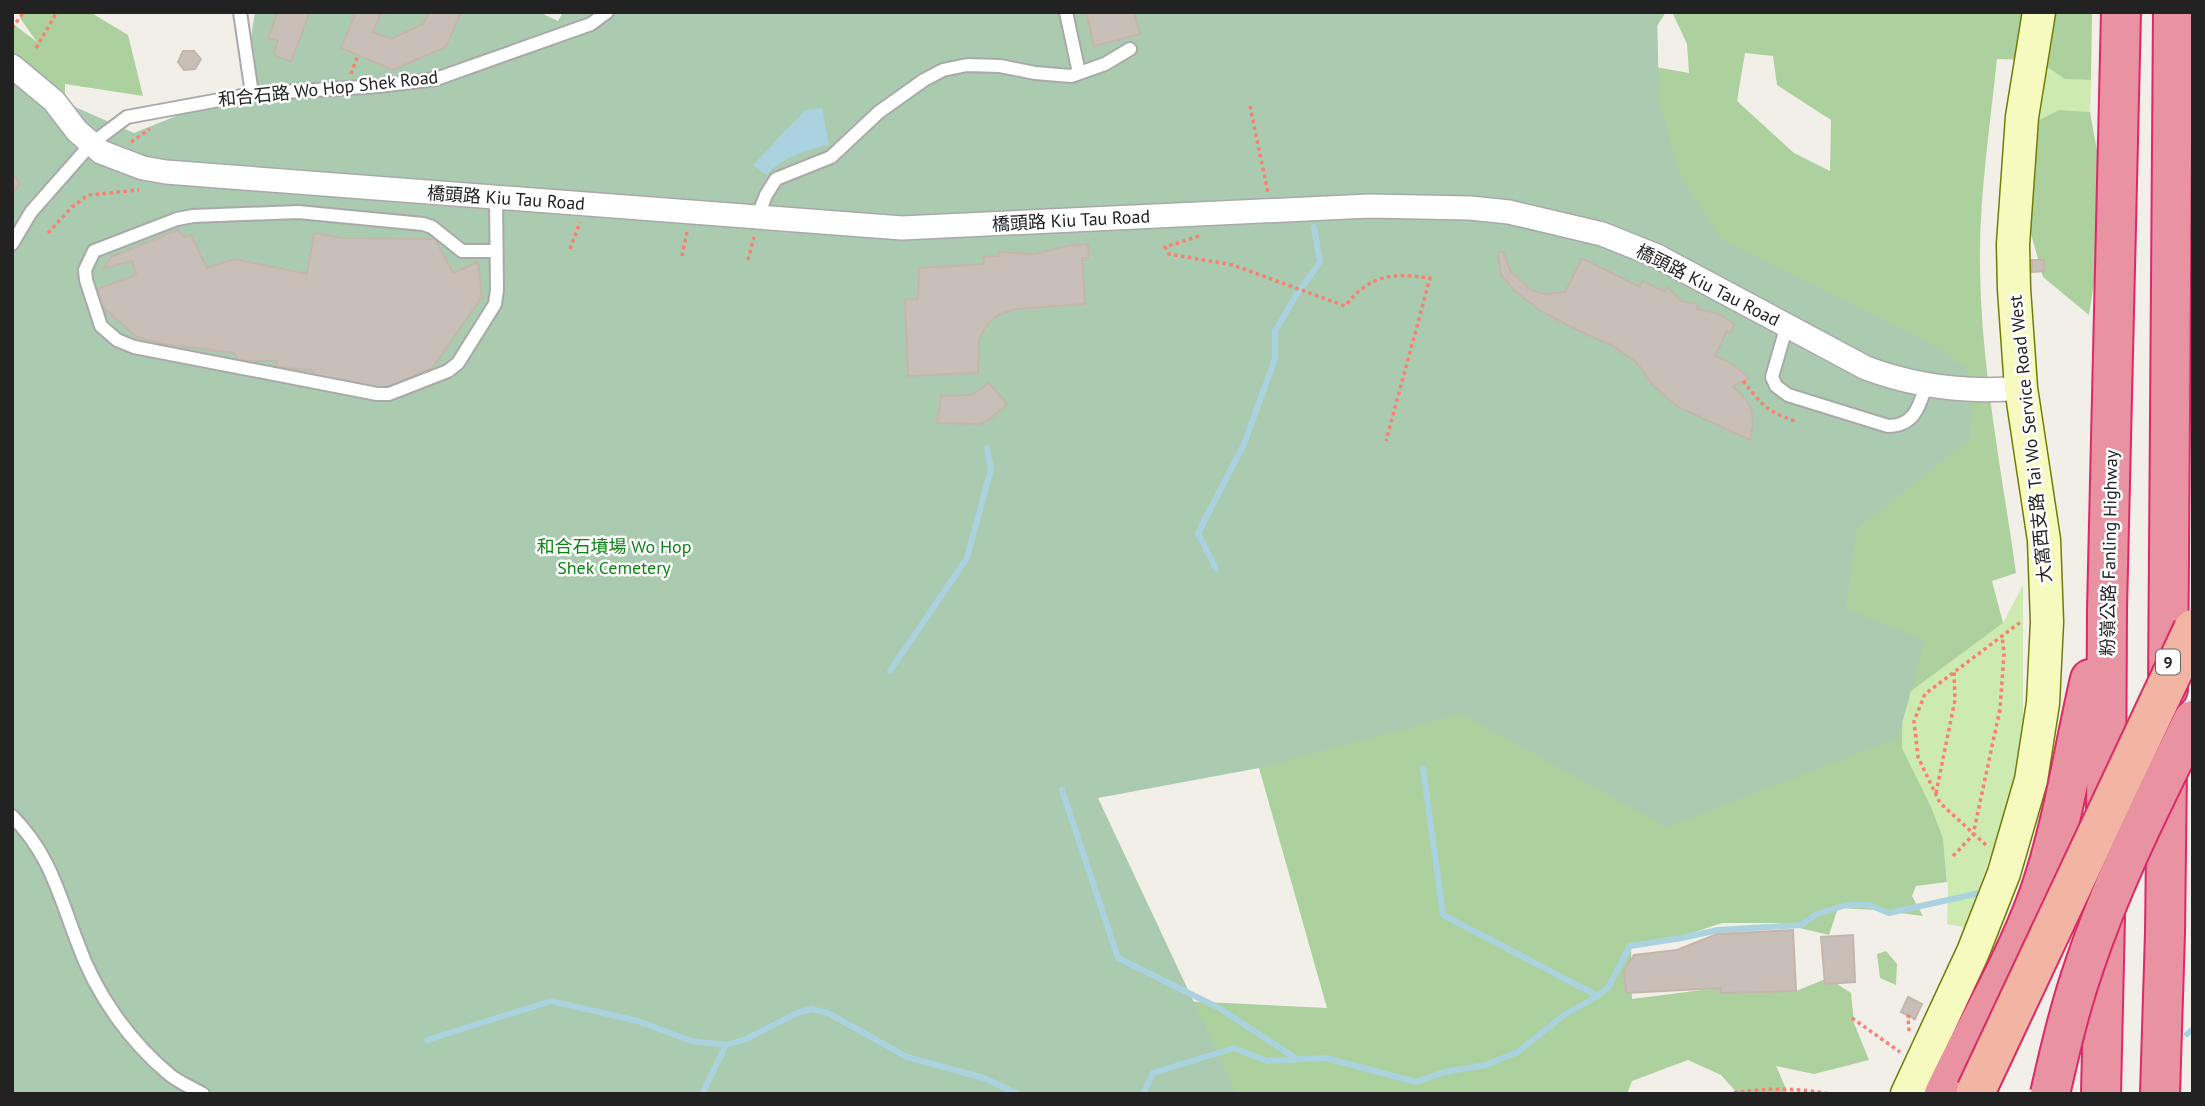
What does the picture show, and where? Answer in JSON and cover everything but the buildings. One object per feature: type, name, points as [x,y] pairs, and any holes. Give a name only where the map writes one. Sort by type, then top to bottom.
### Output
[{"type":"highway","name":"粉嶺公路 Fanling Highway","points":[[2101,1094],[2107,610],[2121,12]]},
{"type":"highway","name":"9","points":[[2160,1094],[2165,933],[2173,12]]},
{"type":"highway","points":[[2170,391],[2193,70]]},
{"type":"highway","points":[[2165,933],[2193,485]]},
{"type":"highway","points":[[1960,1092],[2047,872],[2062,816],[2089,682],[2107,610]]},
{"type":"highway","points":[[1960,1092],[2193,629]]},
{"type":"highway","points":[[2050,1094],[2067,1020],[2103,915],[2129,852],[2193,720]]},
{"type":"main road","name":"大窩西支路 Tai Wo Service Road West","points":[[1908,1094],[1973,952],[2004,873],[2024,810],[2037,745],[2047,654],[2046,579],[2042,519],[2021,388],[2014,289],[2014,202],[2022,117],[2039,12]]},
{"type":"street","points":[[12,66],[54,101],[91,145]]},
{"type":"street","name":"橋頭路 Kiu Tau Road","points":[[91,145],[120,160],[166,172],[496,197],[756,224],[902,228],[1369,206],[1470,208],[1521,215],[1602,234],[1657,256],[1866,368],[1896,379],[1926,386],[1995,390],[2021,388]]},
{"type":"lane","points":[[240,12],[252,94]]},
{"type":"lane","name":"和合石路 Wo Hop Shek Road","points":[[12,244],[31,212],[91,145],[127,117],[252,94],[379,86],[436,79],[591,24],[607,12]]},
{"type":"lane","points":[[1066,12],[1079,73]]},
{"type":"lane","points":[[756,224],[775,179],[831,157],[879,112],[943,70],[967,65],[1000,66],[1071,76],[1105,64],[1130,49]]},
{"type":"lane","points":[[496,197],[496,251],[495,304],[458,363],[448,371],[389,394],[377,394],[134,346],[117,340],[101,326],[85,270],[94,251],[177,219],[193,216],[298,212],[424,224],[432,227],[462,251],[496,251]]},
{"type":"lane","points":[[1787,325],[1772,377],[1776,386],[1788,395],[1888,426],[1899,426],[1911,420],[1919,408],[1926,386]]},
{"type":"lane","points":[[12,816],[45,858],[95,983],[130,1037],[172,1077],[203,1094]]},
{"type":"path","points":[[12,28],[24,12]]},
{"type":"path","points":[[36,48],[57,12]]},
{"type":"path","points":[[350,79],[358,55]]},
{"type":"path","points":[[1250,106],[1269,198]]},
{"type":"path","points":[[48,233],[72,207],[88,195],[147,189]]},
{"type":"path","points":[[570,249],[582,216]]},
{"type":"path","points":[[748,260],[756,224]]},
{"type":"path","points":[[682,256],[688,226]]},
{"type":"path","points":[[1203,234],[1165,247],[1169,254],[1233,265],[1345,306],[1359,289],[1381,276],[1430,278],[1386,441]]},
{"type":"path","points":[[1743,381],[1770,412],[1795,421]]},
{"type":"path","points":[[1991,848],[1973,835],[1940,803],[1918,757],[1914,721],[1925,694],[2025,619]]},
{"type":"path","points":[[1952,856],[1973,835],[2000,709],[2004,654],[2002,635]]},
{"type":"path","points":[[1936,795],[1955,701],[1954,671]]},
{"type":"path","points":[[1852,1018],[1902,1053]]},
{"type":"path","points":[[1727,1094],[1766,1089],[1829,1094]]},
{"type":"green space","points":[[24,12],[90,12],[128,35],[143,96],[65,84],[65,116],[12,141],[12,23],[37,42],[20,18]]},
{"type":"green space","name":"和合石墳場 Wo Hop Shek Cemetery","points":[[255,12],[539,12],[558,21],[563,12],[1657,12],[1659,101],[1681,177],[1721,239],[1929,342],[1967,369],[1972,405],[1969,440],[1857,529],[1846,608],[1925,641],[1898,738],[1667,827],[1461,714],[1259,768],[1098,798],[1237,1094],[12,1094],[12,79],[134,133],[243,89]]},
{"type":"green space","points":[[1382,12],[1666,12],[1633,63],[1689,73],[1687,44],[1672,12],[2092,12],[2091,80],[2065,79],[2037,60],[1997,59],[1981,214],[1981,305],[1988,382],[2016,573],[1992,581],[2003,623],[1903,697],[1902,748],[1943,838],[1947,882],[1916,886],[1912,896],[1923,916],[1838,908],[1829,935],[1778,923],[1722,923],[1683,936],[1631,946],[1632,999],[1741,985],[1796,991],[1828,978],[1851,993],[1854,1023],[1869,1060],[1814,1074],[1776,1066],[1787,1091],[1785,1094],[1738,1094],[1721,1075],[1688,1060],[1632,1081],[1627,1094],[252,1094],[1081,996],[1327,1008],[1259,768],[1842,334]],"holes":[[[1745,53],[1773,56],[1777,85],[1831,120],[1830,171],[1794,153],[1737,101]]]},
{"type":"green space","points":[[2038,60],[2068,79],[2091,80],[2090,112],[2059,110],[2035,122]]},
{"type":"green space","points":[[2059,110],[2090,112],[2101,172],[2100,245],[2089,315],[2043,277],[2023,205],[2035,122]]},
{"type":"green space","points":[[2023,585],[2023,720],[2009,807],[1964,927],[1947,924],[1948,889],[1943,838],[1902,748],[1903,696],[2003,623]]},
{"type":"green space","points":[[1886,951],[1897,964],[1896,985],[1880,978],[1877,954]]},
{"type":"water","points":[[822,108],[829,144],[787,159],[767,175],[753,165],[805,110]]},
{"type":"waterway","points":[[1216,569],[1198,533],[1244,444],[1275,359],[1275,331],[1320,262],[1314,227]]},
{"type":"waterway","points":[[890,671],[967,558],[991,469],[987,448]]},
{"type":"waterway","points":[[1423,768],[1443,915],[1598,996]]},
{"type":"waterway","points":[[1062,790],[1118,958],[1219,1008],[1297,1059]]},
{"type":"waterway","points":[[1143,1094],[1153,1073],[1234,1048],[1267,1061],[1326,1058],[1416,1082],[1444,1072],[1486,1065],[1518,1052],[1564,1015],[1598,996],[1609,986],[1630,946],[1718,930],[1801,925],[1817,914],[1846,905],[1869,905],[1889,913],[1984,892]]},
{"type":"waterway","points":[[427,1040],[551,1001],[638,1021],[691,1041],[726,1045],[746,1039],[797,1013],[811,1009],[828,1013],[907,1057],[984,1078],[1018,1094]]},
{"type":"waterway","points":[[2187,1034],[2193,1029]]},
{"type":"waterway","points":[[702,1094],[726,1045]]}]
